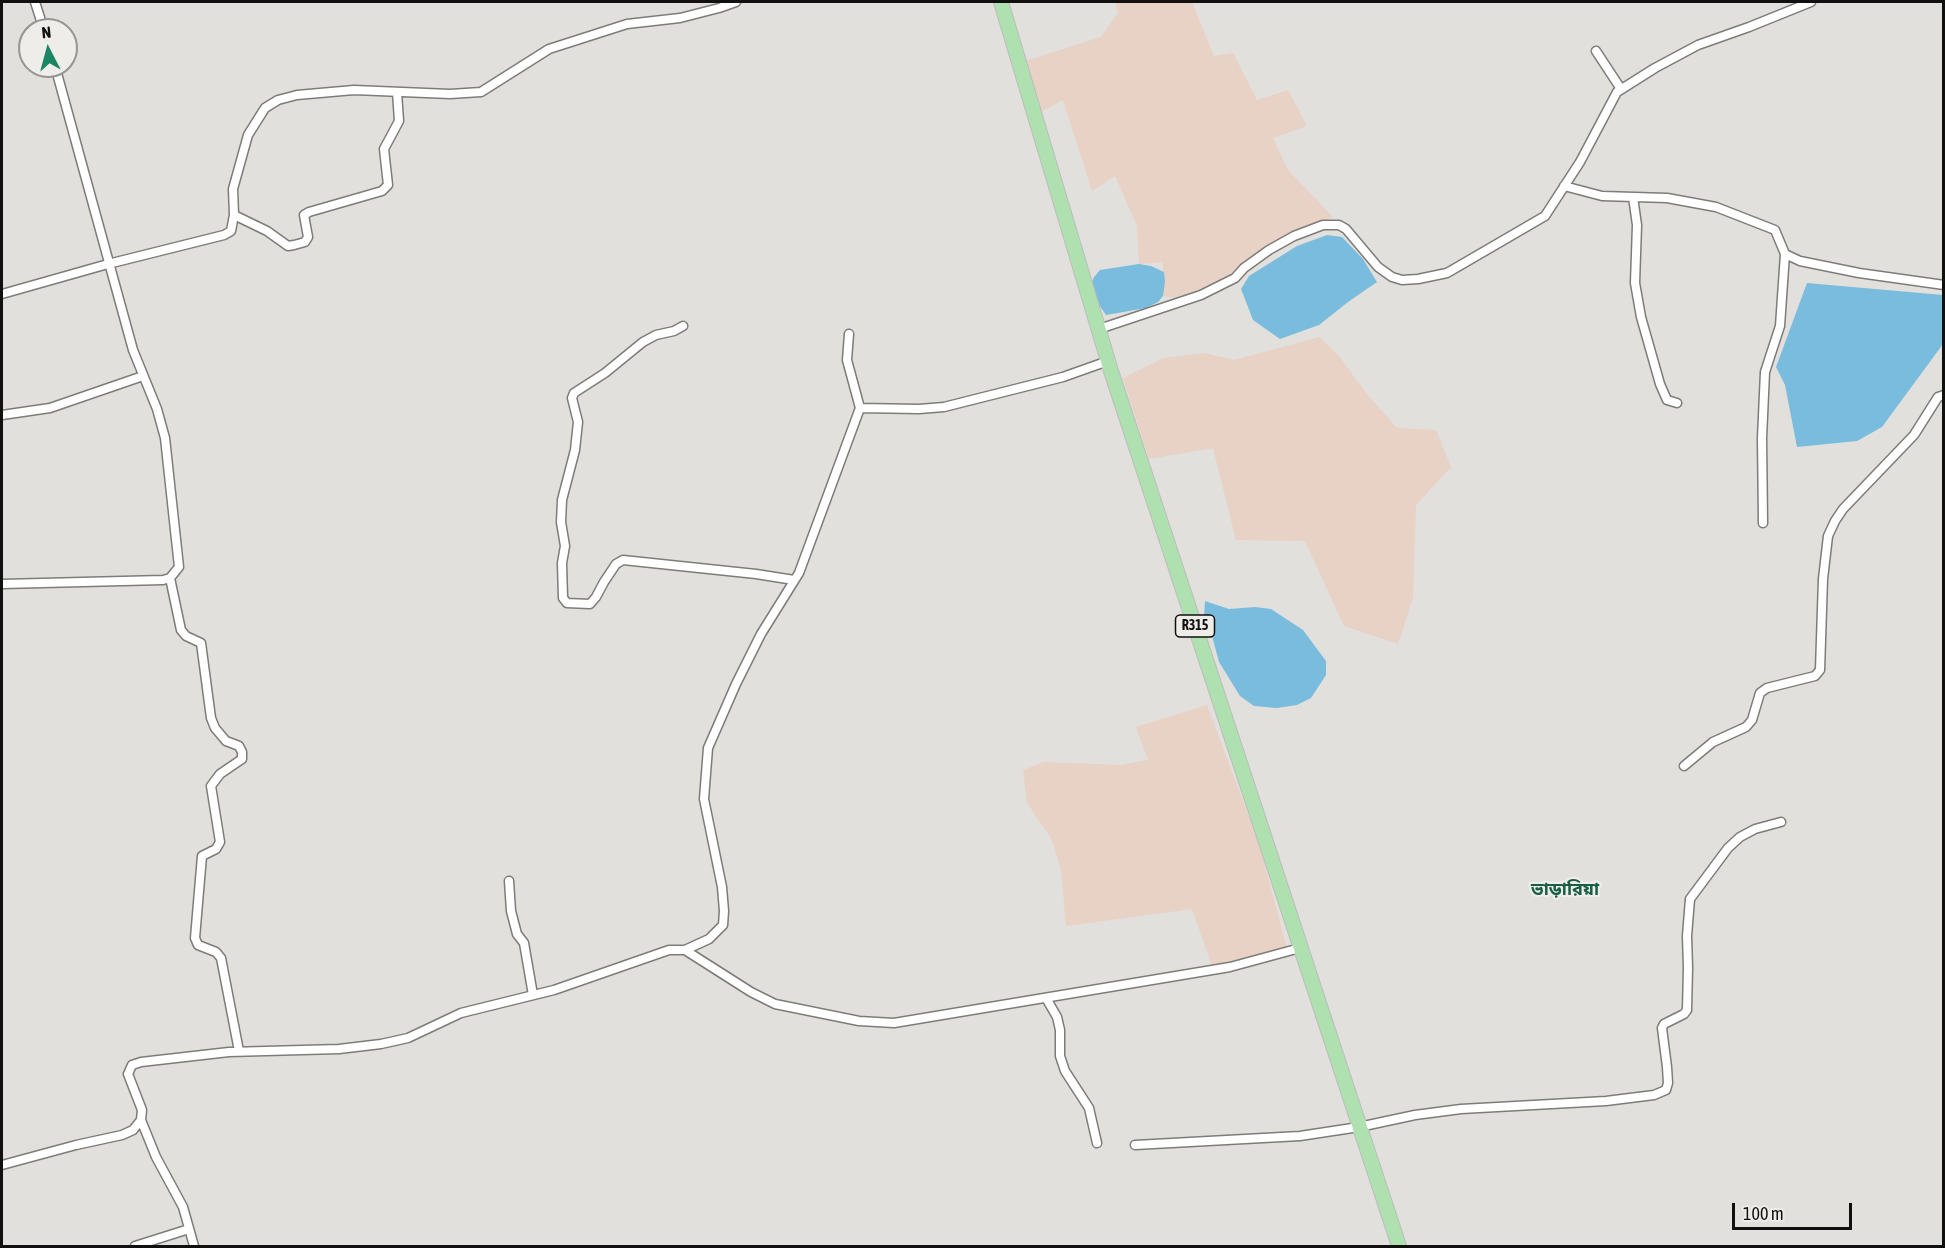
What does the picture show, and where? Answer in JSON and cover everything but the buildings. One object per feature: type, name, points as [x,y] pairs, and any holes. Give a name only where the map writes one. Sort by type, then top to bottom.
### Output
[{"type":"main road","name":"R315","points":[[1001,2],[1108,361],[1399,1246]]},
{"type":"street","points":[[36,2],[41,18]]},
{"type":"street","points":[[2,294],[108,264],[224,236],[231,231],[234,215],[233,189],[248,135],[265,108],[278,100],[297,95],[354,90],[450,94],[481,92],[549,49],[627,24],[680,18],[736,2]]},
{"type":"street","points":[[1099,329],[1201,295],[1235,278],[1244,268],[1269,250],[1294,236],[1323,225],[1339,225],[1346,229],[1378,267],[1392,278],[1418,279],[1447,273],[1545,216],[1580,162],[1617,92],[1621,89],[1698,45],[1811,2]]},
{"type":"street","points":[[1596,51],[1621,89]]},
{"type":"street","points":[[2,584],[170,578],[179,567],[165,438],[157,409],[133,351],[58,78]]},
{"type":"street","points":[[234,215],[267,231],[288,246],[305,242],[308,237],[304,215],[309,212],[382,191],[388,185],[384,149],[399,122],[397,92]]},
{"type":"street","points":[[1564,186],[1602,196],[1667,198],[1725,210],[1775,230],[1785,254],[1780,326],[1766,372],[1762,438],[1763,524]]},
{"type":"street","points":[[1633,197],[1637,225],[1635,283],[1641,317],[1659,384],[1667,400],[1677,403]]},
{"type":"street","points":[[1785,254],[1800,261],[1859,273],[1944,285]]},
{"type":"street","points":[[683,326],[643,342],[605,373],[573,393],[572,398],[578,422],[562,500],[561,522],[565,546],[562,563],[563,598],[567,603],[590,604],[616,564],[623,560],[794,580]]},
{"type":"street","points":[[194,1246],[183,1207],[156,1157],[141,1120],[142,1110],[128,1074],[132,1065],[141,1062],[239,1052],[339,1049],[408,1038],[461,1013],[554,990],[656,953],[685,950],[709,939],[723,925],[722,887],[704,800],[708,748],[761,634],[799,573],[860,408],[847,360],[849,334]]},
{"type":"street","points":[[860,408],[944,407],[1064,377],[1108,361]]},
{"type":"street","points":[[2,415],[50,408],[142,376]]},
{"type":"street","points":[[1684,766],[1713,742],[1746,726],[1752,720],[1760,693],[1767,688],[1815,676],[1820,670],[1822,579],[1828,536],[1834,521],[1914,435],[1938,397],[1944,395]]},
{"type":"street","points":[[170,578],[181,630],[186,636],[201,643],[211,718],[215,728],[226,741],[239,746],[242,752],[242,759],[220,774],[211,786],[220,842],[216,849],[201,856],[195,938],[198,945],[216,952],[221,958],[239,1052]]},
{"type":"street","points":[[1135,1145],[1300,1136],[1359,1127],[1414,1115],[1461,1109],[1606,1101],[1654,1095],[1666,1090],[1667,1067],[1662,1028],[1664,1024],[1684,1014],[1687,1010],[1687,936],[1690,899],[1728,848],[1740,837],[1755,829],[1781,822]]},
{"type":"street","points":[[509,881],[511,911],[518,934],[524,943],[533,995]]},
{"type":"street","points":[[685,950],[763,999],[859,1021],[894,1023],[1230,967],[1300,948]]},
{"type":"street","points":[[1046,998],[1057,1017],[1060,1030],[1060,1056],[1065,1071],[1089,1108],[1098,1143]]},
{"type":"street","points":[[2,1165],[122,1135],[133,1130],[141,1120]]},
{"type":"street","points":[[135,1246],[189,1229]]},
{"type":"shaded area","points":[[1115,2],[1192,2],[1214,56],[1233,53],[1257,100],[1288,90],[1307,126],[1273,138],[1288,170],[1333,217],[1269,250],[1187,300],[1163,296],[1163,262],[1139,264],[1137,226],[1115,176],[1092,191],[1063,100],[1035,115],[1019,63],[1101,37],[1118,13]]},
{"type":"shaded area","points":[[1320,337],[1339,356],[1366,393],[1397,428],[1436,430],[1451,467],[1416,505],[1413,598],[1398,644],[1344,626],[1305,541],[1236,540],[1213,448],[1149,459],[1123,378],[1164,358],[1204,353],[1234,360]]},
{"type":"shaded area","points":[[1207,705],[1259,844],[1289,956],[1215,975],[1192,909],[1066,926],[1061,869],[1051,838],[1027,803],[1023,770],[1044,762],[1121,765],[1148,760],[1136,727]]},
{"type":"water","points":[[1327,235],[1342,237],[1363,259],[1377,282],[1319,325],[1280,339],[1253,320],[1241,289],[1249,276],[1297,246]]},
{"type":"water","points":[[1139,264],[1164,272],[1163,296],[1158,302],[1146,308],[1106,315],[1095,299],[1091,284],[1094,277],[1100,270]]},
{"type":"water","points":[[1807,283],[1943,295],[1943,344],[1882,427],[1857,441],[1797,447],[1785,385],[1776,367]]},
{"type":"water","points":[[1205,601],[1229,609],[1255,607],[1271,609],[1303,630],[1326,661],[1326,675],[1311,698],[1297,705],[1277,708],[1254,706],[1240,696],[1219,662],[1211,632],[1204,617]]},
{"type":"district","name":"ভাড়ারিয়া","points":[[1565,889]]}]
